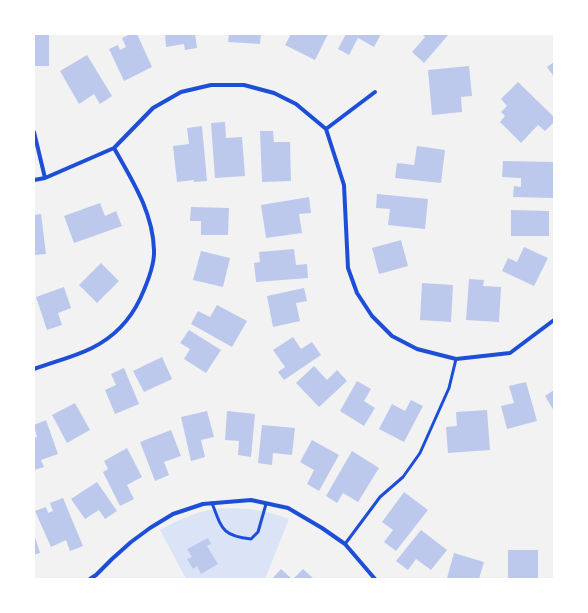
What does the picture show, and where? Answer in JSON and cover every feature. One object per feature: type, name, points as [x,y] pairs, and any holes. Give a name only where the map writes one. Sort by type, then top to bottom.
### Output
[{"type":"street","points":[[34,180],[45,178],[114,148],[153,108],[181,92],[211,85],[244,85],[274,94],[296,104],[326,129],[344,185],[348,268],[357,293],[372,316],[392,336],[417,349],[456,359],[510,353],[554,320]]},
{"type":"street","points":[[326,129],[375,92]]},
{"type":"street","points":[[34,132],[45,178]]},
{"type":"street","points":[[34,369],[92,348],[120,330],[135,310],[148,281],[154,251],[151,224],[140,194],[114,148]]},
{"type":"street","points":[[90,579],[150,528],[173,514],[203,504],[251,500],[288,508],[322,528],[345,544],[375,579]]},
{"type":"lane","points":[[345,544],[380,497],[403,477],[420,453],[450,388],[456,359]]},
{"type":"lane","points":[[212,503],[219,521],[225,531],[236,538],[252,539],[258,532],[266,504]]},
{"type":"shaded area","points":[[233,508],[252,510],[270,513],[289,519],[265,579],[186,579],[160,530],[186,517],[214,509]]},
{"type":"building","points":[[34,34],[49,34],[49,66],[34,66]]},
{"type":"building","points":[[130,34],[137,34],[152,67],[124,81],[109,49],[118,45],[120,50],[126,47],[122,38]]},
{"type":"building","points":[[165,34],[195,34],[197,48],[185,50],[184,44],[166,47]]},
{"type":"building","points":[[229,34],[261,34],[260,44],[228,42]]},
{"type":"building","points":[[291,34],[328,34],[315,60],[285,45]]},
{"type":"building","points":[[346,34],[381,34],[374,47],[358,38],[349,55],[338,49]]},
{"type":"building","points":[[422,34],[449,34],[424,63],[412,52],[425,37]]},
{"type":"building","points":[[87,55],[112,96],[100,104],[94,94],[79,104],[60,71]]},
{"type":"building","points":[[554,62],[554,77],[547,67]]},
{"type":"building","points":[[469,66],[472,96],[461,97],[462,112],[432,115],[428,70]]},
{"type":"building","points":[[518,82],[554,117],[554,122],[545,131],[538,125],[521,143],[500,122],[505,116],[501,112],[507,106],[501,99]]},
{"type":"building","points":[[225,122],[226,138],[242,137],[245,176],[215,178],[211,123]]},
{"type":"building","points":[[202,126],[207,181],[194,182],[194,180],[177,182],[173,146],[189,144],[187,128]]},
{"type":"building","points":[[260,131],[273,131],[274,142],[290,142],[291,181],[262,182]]},
{"type":"building","points":[[417,146],[445,150],[441,183],[395,178],[397,163],[414,165]]},
{"type":"building","points":[[503,161],[554,162],[553,198],[513,197],[514,186],[521,187],[521,178],[502,177]]},
{"type":"building","points":[[377,194],[428,199],[425,229],[388,225],[390,209],[376,208]]},
{"type":"building","points":[[309,197],[311,213],[299,214],[302,233],[266,238],[261,205]]},
{"type":"building","points":[[100,203],[105,216],[116,211],[122,226],[74,243],[64,216]]},
{"type":"building","points":[[191,207],[229,208],[228,235],[201,235],[201,221],[190,221]]},
{"type":"building","points":[[511,210],[549,211],[549,236],[511,236]]},
{"type":"building","points":[[41,214],[46,254],[34,255],[34,215]]},
{"type":"building","points":[[401,240],[408,266],[379,274],[372,248]]},
{"type":"building","points":[[524,247],[548,258],[534,286],[502,271],[508,258],[517,262]]},
{"type":"building","points":[[294,249],[296,265],[307,264],[308,278],[256,282],[254,263],[260,262],[259,252]]},
{"type":"building","points":[[201,251],[230,258],[223,287],[193,280]]},
{"type":"building","points":[[101,263],[119,281],[97,303],[79,285]]},
{"type":"building","points":[[469,279],[484,280],[483,286],[501,287],[499,322],[466,320]]},
{"type":"building","points":[[422,283],[453,285],[451,322],[420,320]]},
{"type":"building","points":[[64,287],[71,308],[58,313],[62,325],[47,330],[36,297]]},
{"type":"building","points":[[304,288],[307,301],[296,303],[300,321],[273,327],[267,296]]},
{"type":"building","points":[[217,305],[247,321],[232,347],[191,324],[198,311],[210,317]]},
{"type":"building","points":[[189,330],[221,350],[206,373],[184,359],[190,349],[180,343]]},
{"type":"building","points":[[293,337],[301,349],[312,342],[321,355],[284,380],[278,372],[285,367],[273,350]]},
{"type":"building","points":[[162,357],[172,379],[144,392],[133,371]]},
{"type":"building","points":[[314,366],[327,380],[337,370],[347,381],[319,407],[296,383]]},
{"type":"building","points":[[124,368],[139,404],[115,414],[105,390],[116,385],[111,374]]},
{"type":"building","points":[[357,381],[371,389],[364,401],[375,408],[364,426],[340,411]]},
{"type":"building","points":[[526,382],[537,421],[507,429],[501,406],[514,403],[509,386]]},
{"type":"building","points":[[554,390],[554,411],[545,396]]},
{"type":"building","points":[[411,400],[423,406],[404,442],[379,429],[392,404],[405,411]]},
{"type":"building","points":[[75,403],[90,430],[67,443],[52,415]]},
{"type":"building","points":[[487,410],[490,450],[448,453],[446,427],[457,426],[456,412]]},
{"type":"building","points":[[207,411],[214,437],[201,440],[205,457],[191,461],[181,417]]},
{"type":"building","points":[[227,411],[255,414],[251,457],[238,455],[239,441],[225,440]]},
{"type":"building","points":[[46,420],[58,454],[41,460],[44,467],[34,470],[34,438],[37,437],[34,425]]},
{"type":"building","points":[[262,425],[295,428],[292,455],[273,453],[272,465],[258,463]]},
{"type":"building","points":[[171,430],[181,456],[164,462],[169,475],[155,481],[140,442]]},
{"type":"building","points":[[312,440],[339,455],[319,491],[307,484],[314,470],[300,462]]},
{"type":"building","points":[[127,448],[142,477],[127,485],[134,499],[120,506],[103,472],[108,469],[104,461]]},
{"type":"building","points":[[352,451],[379,468],[358,502],[343,493],[337,503],[326,496]]},
{"type":"building","points":[[97,482],[117,511],[105,519],[99,510],[85,519],[71,499]]},
{"type":"building","points":[[404,492],[428,510],[396,551],[384,542],[393,530],[382,522]]},
{"type":"building","points":[[63,498],[83,546],[70,551],[66,540],[51,547],[35,511],[46,507],[48,513],[53,511],[50,503]]},
{"type":"building","points":[[421,530],[447,550],[431,570],[416,559],[408,570],[396,561]]},
{"type":"building","points":[[34,534],[40,553],[34,555]]},
{"type":"building","points":[[208,538],[211,544],[207,546],[218,564],[201,574],[197,566],[193,569],[187,559],[192,557],[187,549]]},
{"type":"building","points":[[508,550],[538,550],[538,579],[508,579]]},
{"type":"building","points":[[454,553],[484,562],[479,579],[447,578]]},
{"type":"building","points":[[281,569],[292,579],[272,579]]},
{"type":"building","points":[[303,569],[314,579],[293,579]]}]
